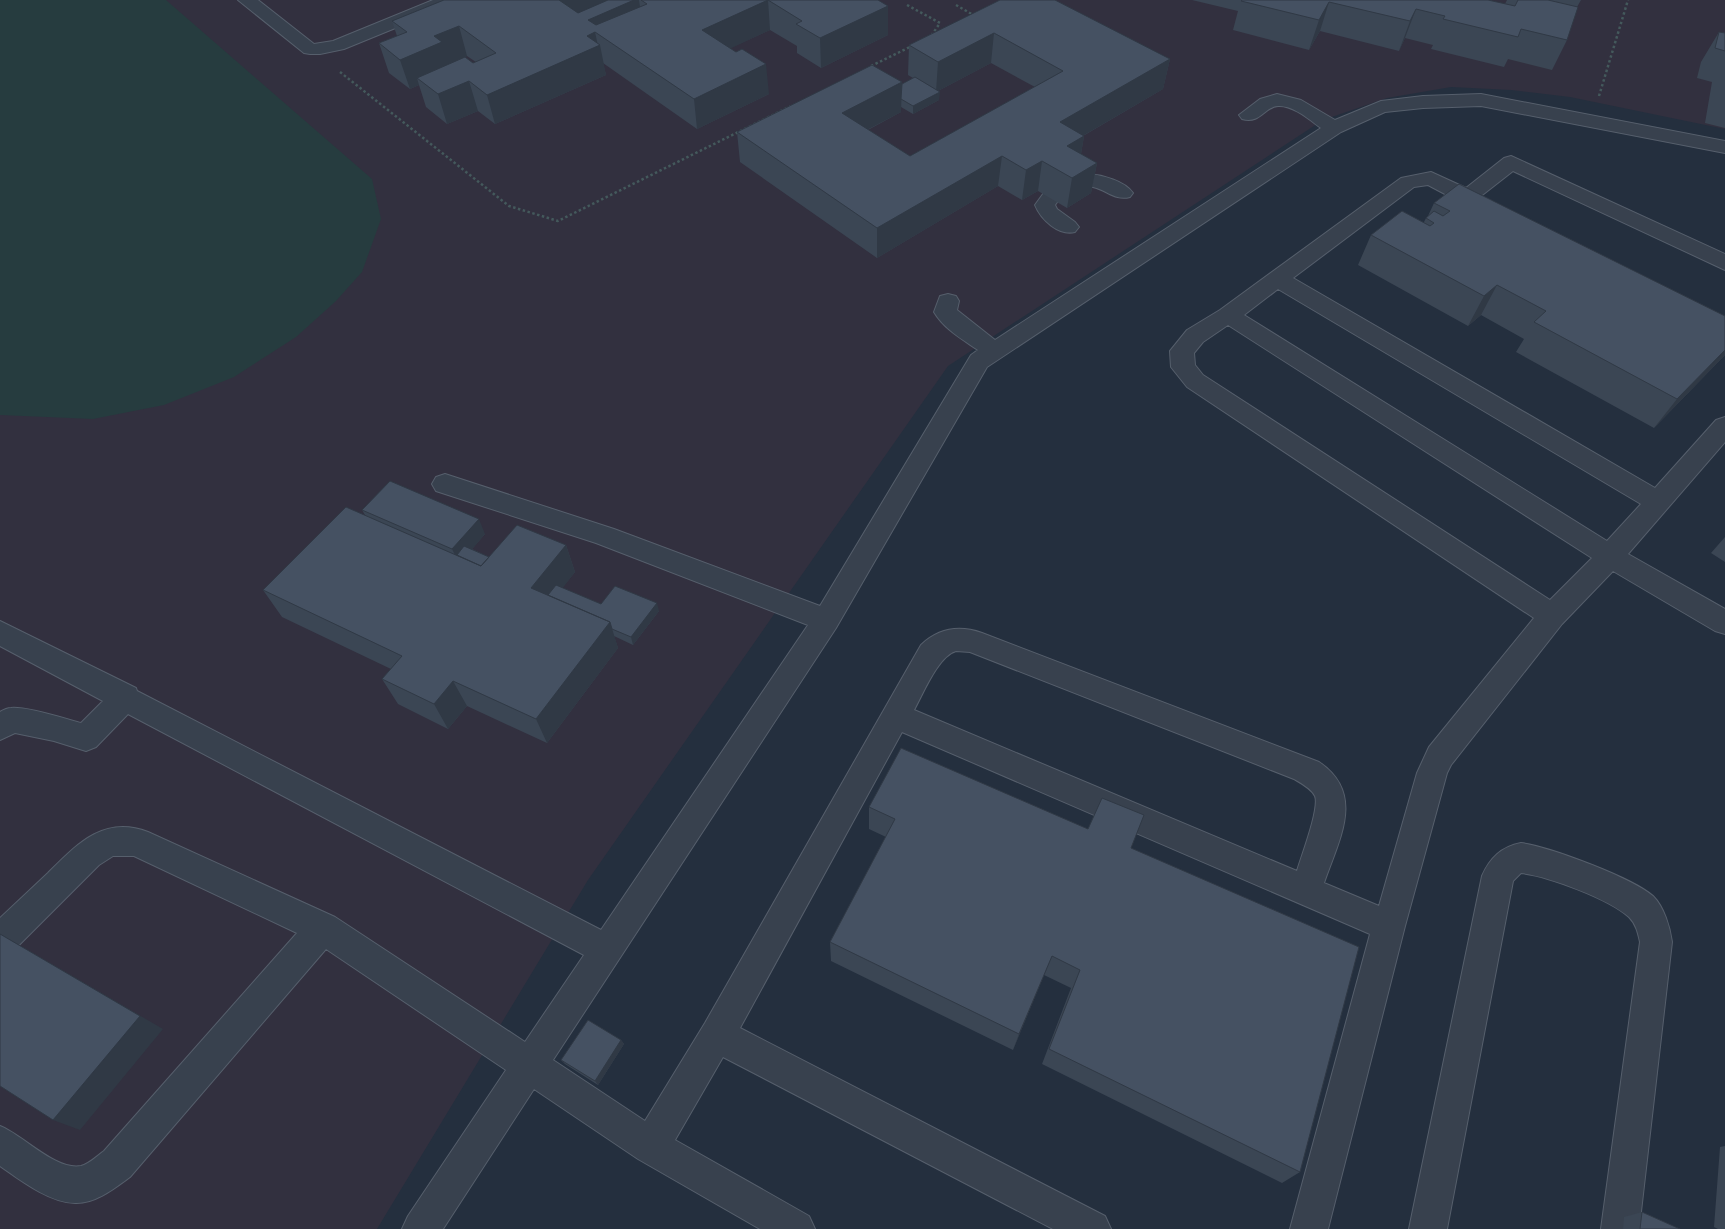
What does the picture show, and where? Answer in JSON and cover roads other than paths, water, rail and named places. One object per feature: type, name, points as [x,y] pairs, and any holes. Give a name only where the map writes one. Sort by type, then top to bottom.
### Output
[{"type":"street","points":[[247,0],[310,49],[320,49],[338,44],[448,0]]},
{"type":"street","points":[[1249,115],[1271,101],[1284,100],[1294,102],[1334,128]]},
{"type":"street","points":[[422,1229],[826,620],[979,361],[1334,128],[1382,107],[1423,102],[1481,100],[1725,147]]},
{"type":"street","points":[[1467,197],[1511,162],[1725,263]]},
{"type":"street","points":[[1503,215],[1431,178],[1408,182],[1278,279],[1196,336],[1182,351],[1183,368],[1195,381],[1552,616]]},
{"type":"street","points":[[1076,183],[1086,179],[1097,180],[1123,193]]},
{"type":"street","points":[[1050,198],[1045,205],[1048,212],[1068,227]]},
{"type":"street","points":[[1278,279],[1658,502]]},
{"type":"street","points":[[948,301],[946,312],[957,324],[995,351]]},
{"type":"street","points":[[1228,315],[1610,556],[1725,624]]},
{"type":"street","points":[[1309,1229],[1389,926],[1432,773],[1440,756],[1552,616],[1610,556],[1725,426]]},
{"type":"street","points":[[445,484],[605,536],[826,620]]},
{"type":"street","points":[[0,633],[126,697],[607,950]]},
{"type":"street","points":[[651,1146],[895,715],[931,653],[942,643],[956,639],[972,641],[1305,769],[1319,778],[1330,792],[1332,806],[1306,890]]},
{"type":"street","points":[[0,727],[12,720],[54,728],[86,738],[126,697]]},
{"type":"street","points":[[895,715],[1389,926]]},
{"type":"street","points":[[0,941],[88,855],[104,844],[122,839],[137,842],[323,928],[531,1064],[651,1146],[796,1229]]},
{"type":"street","points":[[1428,1229],[1498,876],[1506,863],[1521,858],[1540,861],[1622,894],[1640,906],[1653,923],[1656,942],[1620,1229]]},
{"type":"street","points":[[0,1144],[57,1181],[76,1185],[98,1179],[117,1164],[323,928]]},
{"type":"street","points":[[716,1034],[1092,1229]]}]
